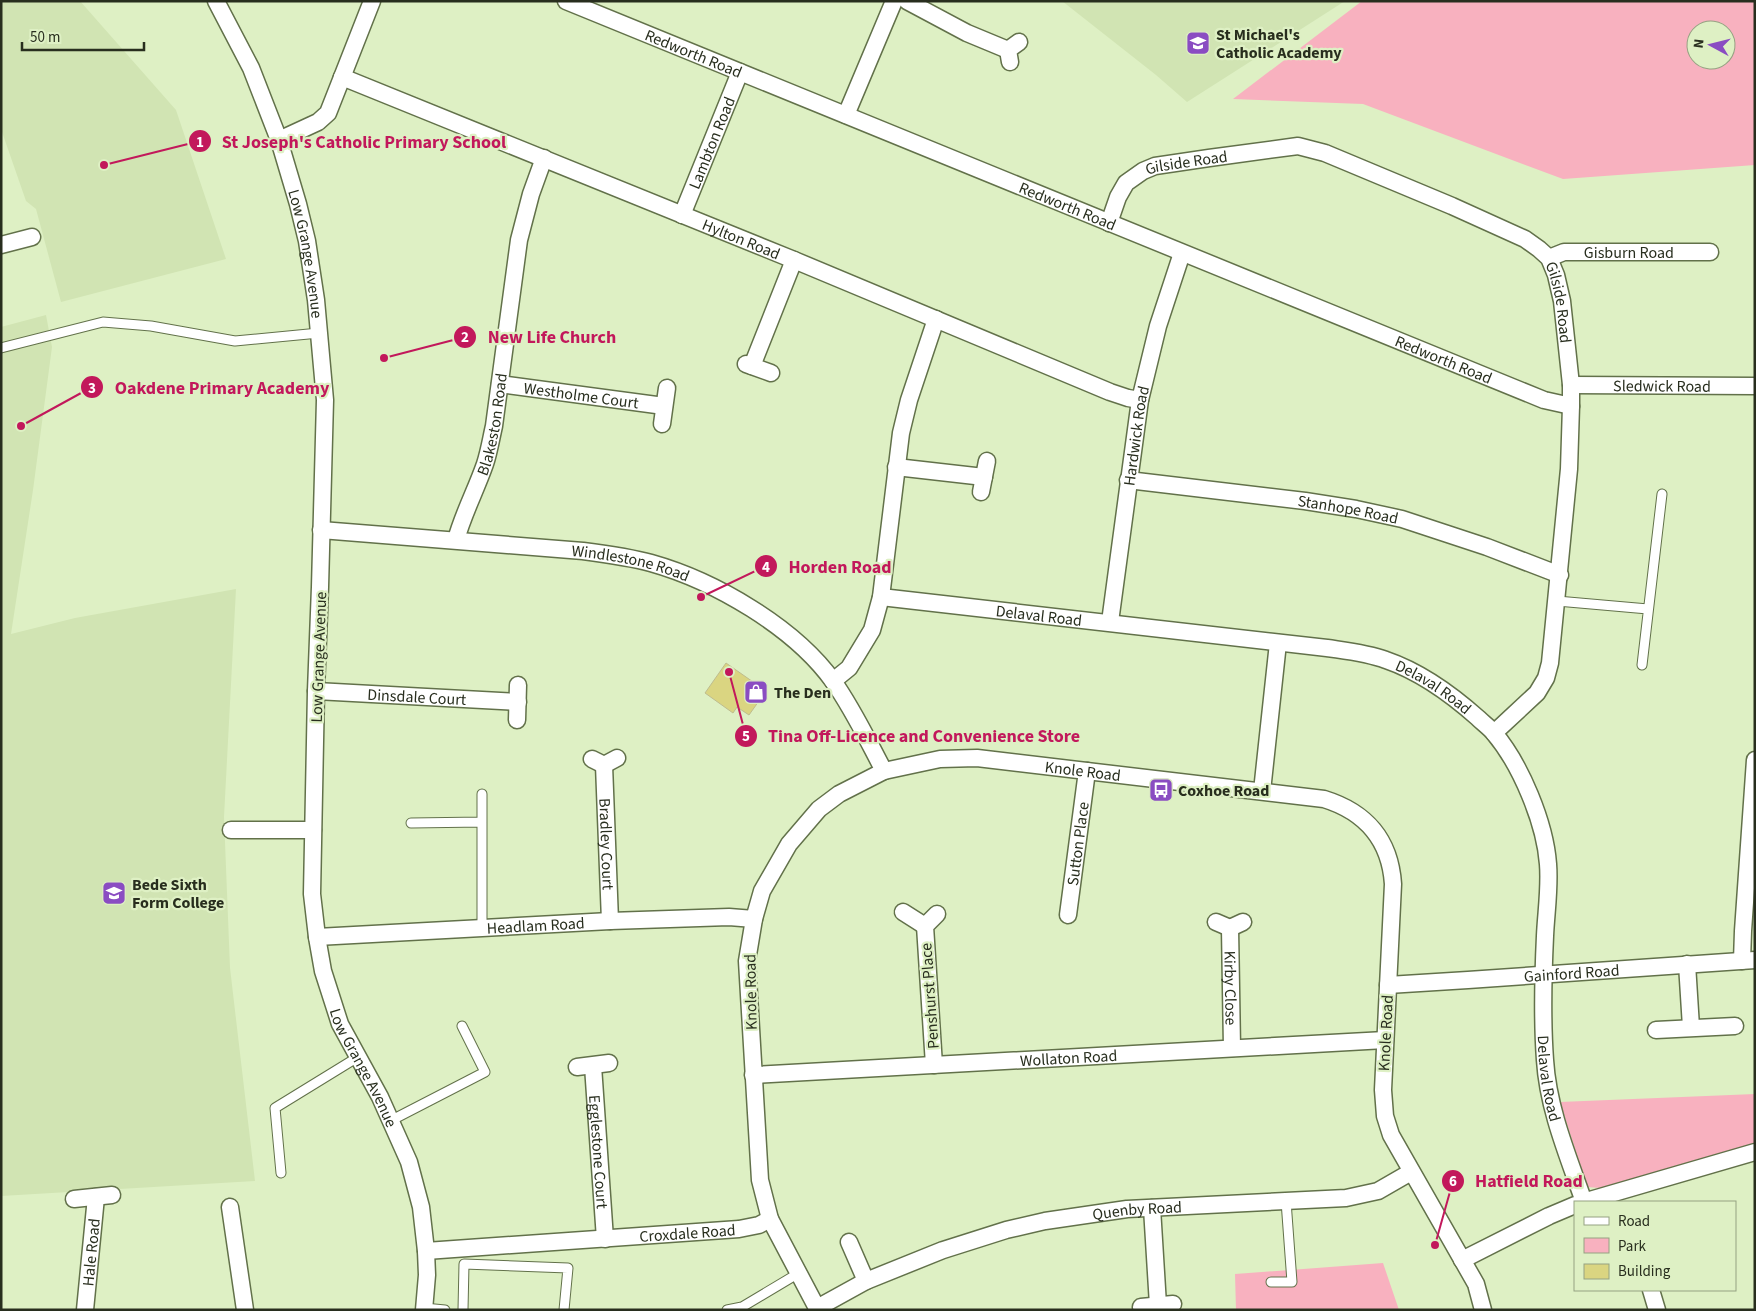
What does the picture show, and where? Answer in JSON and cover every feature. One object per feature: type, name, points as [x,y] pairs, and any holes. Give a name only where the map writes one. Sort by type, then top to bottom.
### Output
[{"type":"street","name":"Low Grange Avenue","points":[[216,1],[251,68],[279,140],[307,242],[319,333],[325,400],[312,894],[317,937],[324,971],[340,1024],[358,1056],[409,1162],[421,1207],[426,1251],[427,1275],[424,1309]]},
{"type":"street","points":[[279,140],[318,122],[328,113],[372,1]]},
{"type":"street","name":"Redworth Road","points":[[566,1],[1544,400],[1571,406]]},
{"type":"street","points":[[846,115],[894,1]]},
{"type":"street","points":[[907,1],[967,33],[1012,51]]},
{"type":"street","name":"Lambton Road","points":[[682,215],[740,72]]},
{"type":"street","name":"Hylton Road","points":[[342,77],[794,260],[1110,392],[1140,400]]},
{"type":"street","name":"Gilside Road","points":[[1109,223],[1118,197],[1126,183],[1143,171],[1155,166],[1298,146],[1325,153],[1452,206],[1525,239],[1549,258],[1556,275],[1562,301],[1571,385],[1569,469],[1550,663],[1546,678],[1538,693],[1494,733]]},
{"type":"street","name":"Blakeston Road","points":[[456,540],[461,522],[485,464],[494,426],[519,240],[531,194],[544,158]]},
{"type":"street","points":[[1,245],[32,237]]},
{"type":"street","name":"Gisburn Road","points":[[1549,258],[1564,252],[1710,252]]},
{"type":"street","name":"Hardwick Road","points":[[1110,622],[1140,400],[1158,326],[1182,253]]},
{"type":"street","points":[[771,373],[749,365],[794,260]]},
{"type":"street","points":[[833,681],[849,668],[872,630],[880,597],[901,432],[909,400],[936,319]]},
{"type":"street","name":"Westholme Court","points":[[500,384],[664,406]]},
{"type":"street","name":"Sledwick Road","points":[[1571,385],[1755,386]]},
{"type":"street","points":[[662,424],[667,388]]},
{"type":"street","points":[[896,467],[983,485],[987,461]]},
{"type":"street","name":"Stanhope Road","points":[[1128,480],[1306,501],[1402,519],[1487,547],[1560,575]]},
{"type":"street","name":"Windlestone Road","points":[[321,530],[618,555],[651,563],[683,574],[751,609],[798,642],[833,681],[884,771]]},
{"type":"street","name":"Delaval Road","points":[[880,597],[1110,622],[1362,653],[1410,670],[1459,701],[1494,733],[1517,768],[1529,792],[1545,840],[1548,866],[1542,1025],[1545,1063],[1550,1102],[1583,1201]]},
{"type":"street","points":[[1262,791],[1278,643]]},
{"type":"street","points":[[517,720],[518,685]]},
{"type":"street","name":"Dinsdale Court","points":[[316,691],[518,702]]},
{"type":"street","name":"Knole Road","points":[[818,1309],[770,1219],[760,1180],[748,961],[754,919],[762,891],[789,844],[820,809],[840,794],[884,771],[940,759],[977,758],[1324,799],[1338,803],[1354,812],[1377,834],[1386,849],[1392,868],[1392,907],[1383,1090],[1385,1116],[1391,1135],[1411,1172],[1476,1284],[1483,1310]]},
{"type":"street","name":"Bradley Court","points":[[604,760],[610,921]]},
{"type":"street","points":[[1748,960],[1742,931],[1755,760]]},
{"type":"street","name":"Sutton Place","points":[[1068,915],[1087,771]]},
{"type":"street","points":[[231,830],[313,830]]},
{"type":"street","name":"Penshurst Place","points":[[903,912],[924,926]]},
{"type":"street","name":"Penshurst Place","points":[[924,926],[937,914]]},
{"type":"street","name":"Headlam Road","points":[[317,937],[610,921],[729,917],[754,919]]},
{"type":"street","name":"Kirby Close","points":[[1229,924],[1232,1048]]},
{"type":"street","name":"Penshurst Place","points":[[924,926],[934,1065]]},
{"type":"street","name":"Gainford Road","points":[[1388,985],[1748,960]]},
{"type":"street","points":[[1687,964],[1691,1027]]},
{"type":"street","points":[[1656,1030],[1735,1026]]},
{"type":"street","name":"Wollaton Road","points":[[753,1075],[1385,1040]]},
{"type":"street","name":"Egglestone Court","points":[[593,1065],[605,1239]]},
{"type":"street","points":[[1590,1201],[1626,1196],[1755,1152]]},
{"type":"street","name":"Quenby Road","points":[[818,1309],[866,1281],[943,1250],[1006,1230],[1093,1213],[1346,1198],[1378,1191],[1411,1172]]},
{"type":"street","name":"Hale Road","points":[[74,1199],[104,1196],[85,1310]]},
{"type":"street","points":[[1462,1260],[1574,1205]]},
{"type":"street","points":[[230,1207],[245,1310]]},
{"type":"street","points":[[1141,1307],[1166,1305],[1152,1208]]},
{"type":"street","name":"Croxdale Road","points":[[426,1251],[739,1229],[770,1219]]},
{"type":"street","points":[[848,1242],[866,1281]]},
{"type":"street","points":[[1652,1291],[1657,1310]]},
{"type":"lane","points":[[1,348],[103,322],[151,326],[235,342],[319,333]]},
{"type":"lane","points":[[1642,665],[1662,494]]},
{"type":"lane","points":[[1557,601],[1648,609]]},
{"type":"lane","points":[[482,794],[482,928]]},
{"type":"lane","points":[[411,823],[482,822]]},
{"type":"lane","points":[[390,1121],[485,1072],[462,1026]]},
{"type":"lane","points":[[281,1173],[275,1108],[358,1056]]},
{"type":"lane","points":[[1270,1282],[1292,1282],[1286,1201]]},
{"type":"lane","points":[[463,1310],[464,1264],[568,1268],[564,1310]]},
{"type":"lane","points":[[727,1310],[742,1307],[799,1273]]},
{"type":"lane","points":[[424,1309],[445,1310]]},
{"type":"shaded area","points":[[1,1],[80,1],[176,110],[226,259],[61,302],[36,209],[26,201],[1,129]]},
{"type":"shaded area","name":"St Michael's Catholic Academy","points":[[1062,1],[1345,1],[1187,102],[1156,75]]},
{"type":"shaded area","name":"Bede Sixth Form College","points":[[46,315],[52,347],[11,634],[75,618],[236,589],[224,817],[230,968],[255,1181],[1,1196],[1,327]]},
{"type":"green space","points":[[1362,1],[1755,1],[1755,165],[1563,179],[1363,104],[1233,99]]},
{"type":"green space","points":[[1755,1094],[1755,1145],[1600,1188],[1587,1187],[1560,1102]]},
{"type":"green space","points":[[1383,1263],[1399,1310],[1236,1310],[1235,1274]]},
{"type":"building","points":[[726,663],[766,691],[749,715],[737,707],[733,713],[705,693]]},
{"type":"place","name":"St Michael's Catholic Academy","points":[[1198,43]]},
{"type":"place","name":"St Joseph's Catholic Primary School","points":[[104,165]]},
{"type":"place","name":"New Life Church","points":[[384,358]]},
{"type":"place","name":"Oakdene Primary Academy","points":[[21,426]]},
{"type":"place","name":"Horden Road","points":[[701,597]]},
{"type":"place","name":"Tina Off-Licence and Convenience Store","points":[[729,672]]},
{"type":"place","name":"The Den","points":[[756,692]]},
{"type":"place","name":"Coxhoe Road","points":[[1161,790]]},
{"type":"place","name":"Bede Sixth Form College","points":[[114,893]]},
{"type":"place","name":"Hatfield Road","points":[[1435,1245]]}]
